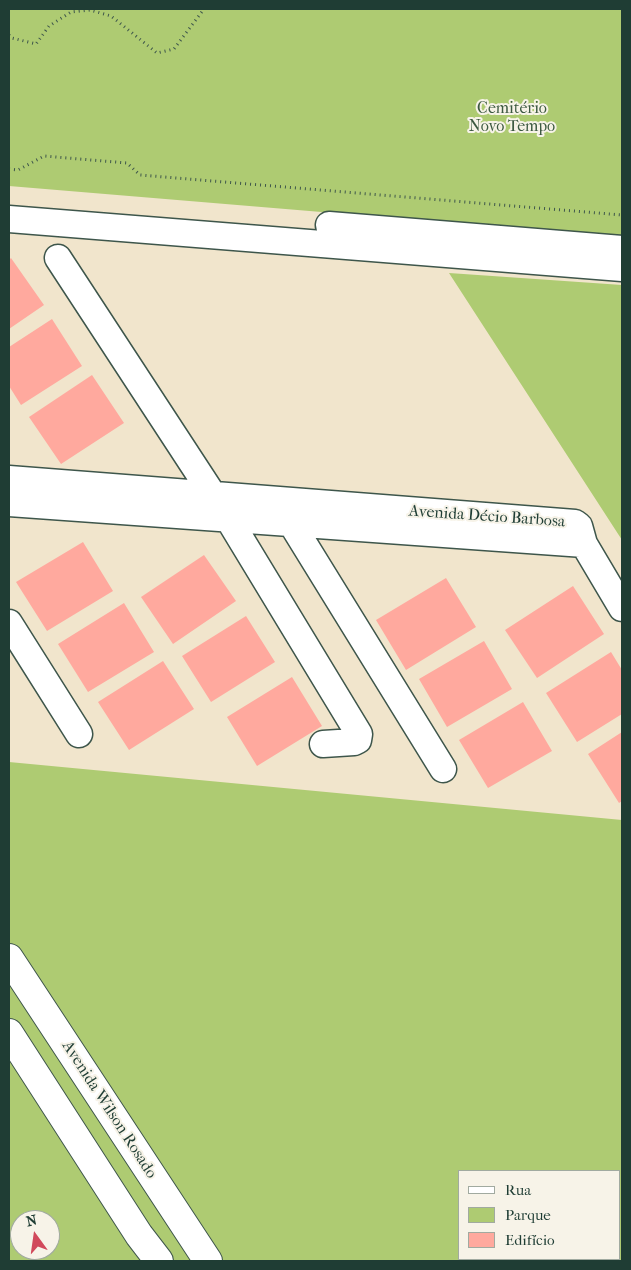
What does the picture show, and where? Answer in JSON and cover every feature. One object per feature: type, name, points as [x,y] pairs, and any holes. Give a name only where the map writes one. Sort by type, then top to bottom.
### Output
[{"type":"highway","name":"Avenida Wilson Rosado","points":[[9,958],[208,1261]]},
{"type":"highway","points":[[9,1033],[139,1235],[159,1261]]},
{"type":"street","points":[[9,201],[178,223],[622,268]]},
{"type":"street","points":[[9,219],[178,223],[485,236],[622,249]]},
{"type":"street","points":[[58,258],[228,518],[359,734],[358,740],[354,742],[323,744]]},
{"type":"street","name":"Avenida Décio Barbosa","points":[[9,479],[278,502],[575,523],[579,526],[584,544],[9,503]]},
{"type":"street","points":[[278,502],[443,769]]},
{"type":"street","points":[[584,544],[622,608]]},
{"type":"street","points":[[9,623],[80,734]]},
{"type":"path","points":[[9,35],[12,38],[36,44],[49,26],[71,12],[90,10],[111,16],[157,53],[174,49],[204,9]]},
{"type":"path","points":[[9,169],[18,170],[44,156],[127,162],[140,175],[622,215]]},
{"type":"green space","name":"Cemitério Novo Tempo","points":[[9,9],[622,9],[622,237],[9,186]]},
{"type":"green space","points":[[449,273],[622,285],[622,540]]},
{"type":"green space","points":[[9,762],[622,820],[622,1261],[9,1261]]},
{"type":"building","points":[[11,258],[44,305],[9,329],[9,260]]},
{"type":"building","points":[[52,319],[82,366],[21,405],[9,386],[9,347]]},
{"type":"building","points":[[92,375],[124,423],[61,464],[29,417]]},
{"type":"building","points":[[83,542],[113,591],[47,631],[16,582]]},
{"type":"building","points":[[204,555],[236,601],[173,644],[141,597]]},
{"type":"building","points":[[446,578],[476,627],[406,670],[376,620]]},
{"type":"building","points":[[573,586],[604,634],[537,678],[505,630]]},
{"type":"building","points":[[124,603],[154,652],[88,692],[58,644]]},
{"type":"building","points":[[246,616],[275,662],[211,702],[182,656]]},
{"type":"building","points":[[484,641],[512,689],[447,727],[419,679]]},
{"type":"building","points":[[611,652],[622,670],[622,714],[577,742],[546,693]]},
{"type":"building","points":[[163,661],[194,709],[129,750],[98,702]]},
{"type":"building","points":[[292,677],[322,726],[257,766],[227,717]]},
{"type":"building","points":[[523,702],[552,751],[488,788],[459,740]]},
{"type":"building","points":[[622,732],[622,801],[619,803],[588,754]]}]
